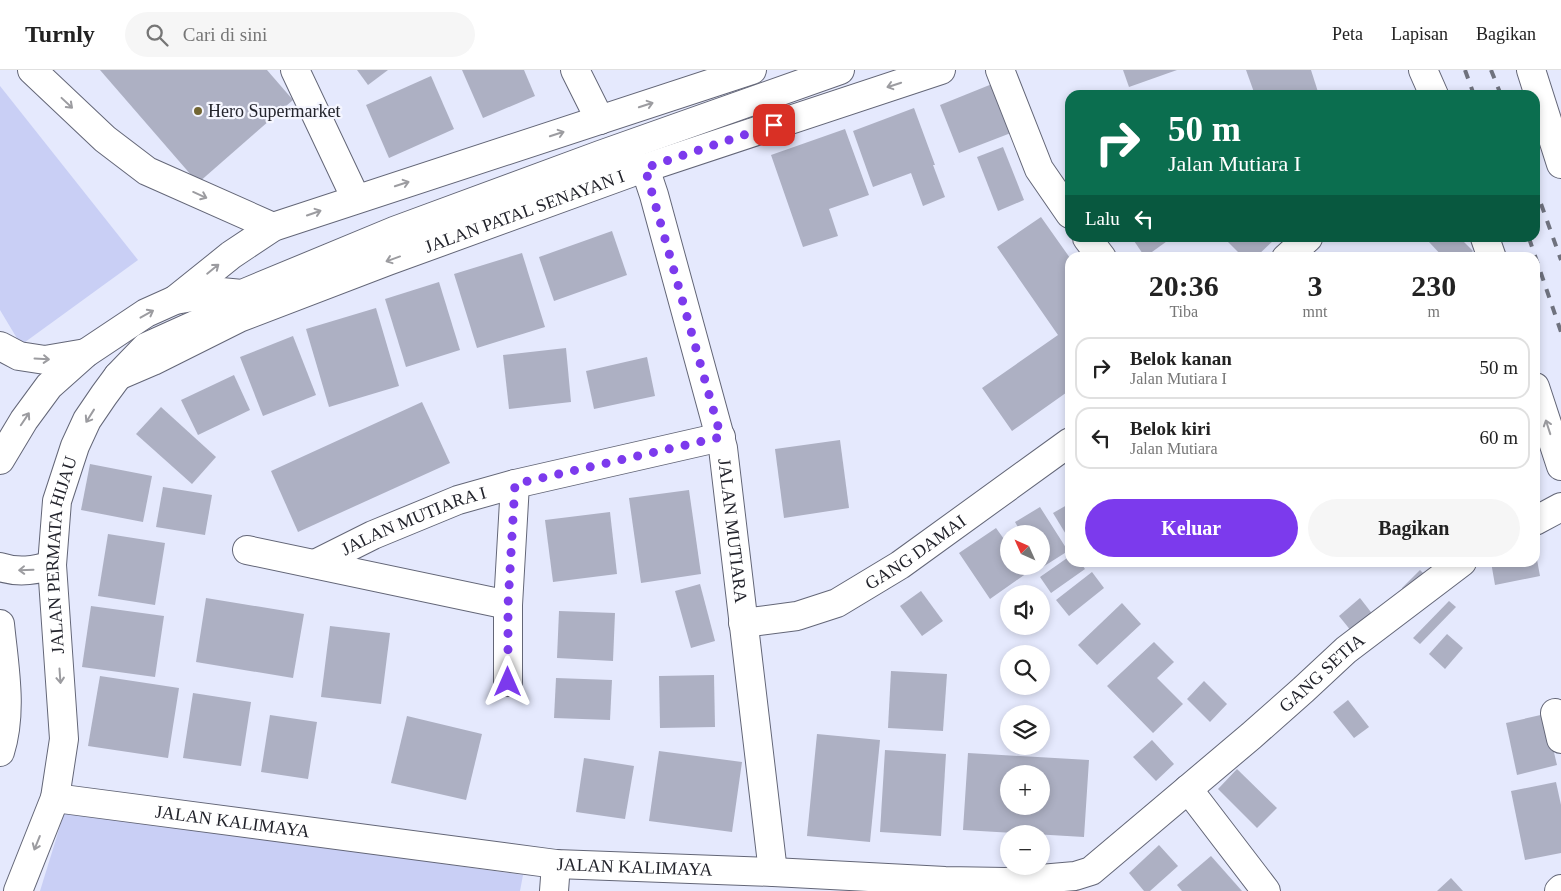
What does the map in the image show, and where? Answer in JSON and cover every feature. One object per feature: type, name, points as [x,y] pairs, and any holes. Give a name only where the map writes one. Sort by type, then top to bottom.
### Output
[{"type":"main road","points":[[32,70],[106,139],[147,171],[273,227]]},
{"type":"main road","points":[[295,70],[356,199]]},
{"type":"main road","points":[[575,70],[600,120]]},
{"type":"main road","points":[[175,300],[231,255],[273,227],[752,70]]},
{"type":"main road","name":"JALAN PATAL SENAYAN I","points":[[268,283],[394,231],[600,155],[840,70]]},
{"type":"main road","name":"JALAN PATAL SENAYAN I","points":[[118,376],[153,361],[239,318],[388,261],[645,168],[940,70]]},
{"type":"main road","points":[[1000,70],[1039,168],[1065,207]]},
{"type":"main road","points":[[1423,70],[1432,90]]},
{"type":"main road","points":[[1531,70],[1537,90]]},
{"type":"main road","points":[[1540,98],[1561,164]]},
{"type":"main road","name":"JALAN MUTIARA","points":[[645,168],[721,437],[773,872]]},
{"type":"main road","points":[[1293,252],[1304,242]]},
{"type":"main road","name":"JALAN PERMATA HIJAU","points":[[18,891],[55,798],[64,739],[52,565],[58,501],[75,446],[87,420],[118,376],[146,347],[228,310],[242,294],[268,283]]},
{"type":"main road","name":"JALAN PERMATA HIJAU","points":[[0,460],[24,420],[49,386],[86,353],[146,313],[175,300],[221,292],[242,294]]},
{"type":"main road","name":"JALAN PERMATA HIJAU","points":[[0,346],[19,356],[45,360],[86,353]]},
{"type":"main road","points":[[1540,402],[1561,466]]},
{"type":"main road","name":"JALAN MUTIARA I","points":[[315,564],[373,535],[458,500],[515,484],[721,437]]},
{"type":"main road","name":"GANG DAMAI","points":[[743,623],[797,616],[837,603],[900,565],[1065,446]]},
{"type":"main road","name":"JALAN MUTIARA I","points":[[508,682],[508,605],[515,484]]},
{"type":"main road","points":[[1540,518],[1561,507]]},
{"type":"main road","name":"JALAN MUTIARA I","points":[[247,550],[508,605]]},
{"type":"main road","points":[[0,567],[23,571],[38,570],[52,565]]},
{"type":"main road","name":"GANG SETIA","points":[[1188,789],[1303,690],[1346,650],[1455,567]]},
{"type":"main road","points":[[0,624],[7,704],[4,740],[0,752]]},
{"type":"main road","points":[[1188,789],[1266,891]]},
{"type":"main road","name":"JALAN KALIMAYA","points":[[55,798],[556,864],[773,872],[1010,886],[1075,876],[1091,871],[1188,789]]},
{"type":"main road","points":[[554,891],[556,864]]},
{"type":"shaded area","points":[[0,86],[138,260],[21,345],[0,310]]},
{"type":"shaded area","points":[[65,810],[523,875],[520,891],[40,891]]},
{"type":"building","points":[[100,70],[267,70],[293,100],[198,183]]},
{"type":"building","points":[[357,70],[388,70],[368,85]]},
{"type":"building","points":[[462,70],[524,70],[535,96],[483,118]]},
{"type":"building","points":[[1123,70],[1177,70],[1129,87]]},
{"type":"building","points":[[1246,70],[1311,70],[1317,90],[1253,90]]},
{"type":"building","points":[[431,76],[454,129],[389,158],[366,105]]},
{"type":"building","points":[[997,82],[1016,131],[959,153],[940,105]]},
{"type":"building","points":[[914,108],[945,197],[923,206],[911,173],[873,187],[853,131]]},
{"type":"building","points":[[845,129],[869,195],[829,209],[838,236],[803,247],[771,155]]},
{"type":"building","points":[[1003,147],[1024,200],[998,211],[977,157]]},
{"type":"building","points":[[1041,217],[1066,252],[1065,394],[1012,431],[982,388],[1058,335],[997,247]]},
{"type":"building","points":[[612,231],[627,275],[554,301],[539,257]]},
{"type":"building","points":[[1135,242],[1166,242],[1152,252],[1142,252]]},
{"type":"building","points":[[1228,242],[1272,242],[1261,252],[1238,252]]},
{"type":"building","points":[[1429,242],[1464,242],[1473,251],[1472,252],[1438,252]]},
{"type":"building","points":[[522,253],[545,327],[477,348],[454,274]]},
{"type":"building","points":[[439,282],[460,350],[406,367],[385,299]]},
{"type":"building","points":[[376,308],[399,386],[329,407],[306,329]]},
{"type":"building","points":[[293,336],[316,395],[263,416],[240,357]]},
{"type":"building","points":[[566,348],[571,402],[509,409],[503,355]]},
{"type":"building","points":[[647,357],[655,396],[594,409],[586,371]]},
{"type":"building","points":[[234,375],[250,410],[198,435],[181,400]]},
{"type":"building","points":[[422,402],[450,463],[298,532],[271,471]]},
{"type":"building","points":[[161,407],[216,457],[192,484],[136,434]]},
{"type":"building","points":[[840,440],[849,508],[784,518],[775,449]]},
{"type":"building","points":[[90,464],[152,476],[143,522],[81,510]]},
{"type":"building","points":[[163,487],[212,495],[205,535],[156,527]]},
{"type":"building","points":[[689,490],[701,574],[641,583],[629,498]]},
{"type":"building","points":[[1065,506],[1065,533],[1053,513]]},
{"type":"building","points":[[1040,507],[1065,546],[1065,553],[1050,562],[1050,525],[1017,525],[1015,522]]},
{"type":"building","points":[[610,512],[617,574],[553,582],[545,520]]},
{"type":"building","points":[[996,528],[1000,534],[1000,575],[1024,575],[1010,585],[1000,585],[1000,592],[990,599],[959,553]]},
{"type":"building","points":[[108,534],[165,543],[155,605],[98,596]]},
{"type":"building","points":[[1065,560],[1065,567],[1084,567],[1085,569],[1051,593],[1050,585],[1046,585],[1040,577],[1050,575],[1050,570]]},
{"type":"building","points":[[1492,567],[1538,567],[1540,576],[1495,585]]},
{"type":"building","points":[[1420,570],[1430,580],[1411,598],[1402,588]]},
{"type":"building","points":[[1092,572],[1104,588],[1069,616],[1056,600]]},
{"type":"building","points":[[700,584],[715,641],[691,648],[675,591]]},
{"type":"building","points":[[921,591],[943,621],[922,636],[900,606]]},
{"type":"building","points":[[206,598],[304,614],[293,678],[196,662]]},
{"type":"building","points":[[1360,598],[1377,620],[1356,637],[1339,616]]},
{"type":"building","points":[[1449,601],[1456,607],[1420,644],[1413,638]]},
{"type":"building","points":[[1122,603],[1141,624],[1097,665],[1078,645]]},
{"type":"building","points":[[91,606],[164,616],[155,677],[82,667]]},
{"type":"building","points":[[559,611],[615,613],[613,661],[557,658]]},
{"type":"building","points":[[330,626],[390,633],[381,704],[321,697]]},
{"type":"building","points":[[1447,634],[1463,648],[1445,669],[1429,654]]},
{"type":"building","points":[[1154,642],[1174,662],[1157,678],[1183,704],[1153,733],[1107,686]]},
{"type":"building","points":[[891,671],[947,674],[943,731],[888,728]]},
{"type":"building","points":[[714,675],[715,727],[660,728],[659,676]]},
{"type":"building","points":[[100,676],[179,688],[168,758],[88,746]]},
{"type":"building","points":[[556,678],[612,680],[610,720],[554,718]]},
{"type":"building","points":[[1204,681],[1227,704],[1210,722],[1187,699]]},
{"type":"building","points":[[193,693],[251,702],[241,766],[183,758]]},
{"type":"building","points":[[1348,700],[1369,727],[1354,738],[1333,712]]},
{"type":"building","points":[[1545,714],[1557,765],[1517,775],[1506,723]]},
{"type":"building","points":[[270,715],[317,722],[308,779],[261,772]]},
{"type":"building","points":[[407,716],[482,734],[466,800],[391,783]]},
{"type":"building","points":[[817,734],[880,740],[870,842],[807,836]]},
{"type":"building","points":[[1152,740],[1174,764],[1156,781],[1133,757]]},
{"type":"building","points":[[885,750],[946,754],[941,836],[880,832]]},
{"type":"building","points":[[659,751],[742,762],[732,832],[649,821]]},
{"type":"building","points":[[968,753],[1089,760],[1084,837],[1050,835],[1050,825],[1000,825],[1000,832],[963,830]]},
{"type":"building","points":[[584,758],[634,766],[625,819],[576,812]]},
{"type":"building","points":[[1237,769],[1277,808],[1257,828],[1218,789]]},
{"type":"building","points":[[1556,782],[1561,805],[1561,853],[1525,860],[1511,791]]},
{"type":"building","points":[[1159,845],[1178,866],[1150,891],[1144,891],[1129,873]]},
{"type":"building","points":[[1211,856],[1242,891],[1182,891],[1177,885]]},
{"type":"building","points":[[1451,878],[1463,891],[1437,891]]},
{"type":"railway","points":[[1465,70],[1472,90]]},
{"type":"railway","points":[[1491,70],[1499,90]]},
{"type":"railway","points":[[1540,201],[1561,260]]},
{"type":"railway","points":[[1530,242],[1534,252]]},
{"type":"railway","points":[[1540,270],[1561,332]]},
{"type":"place","name":"Hero Supermarket","points":[[198,111]]},
{"type":"route","points":[[508,682],[508,605],[515,484],[721,437],[645,168],[774,125]]}]
